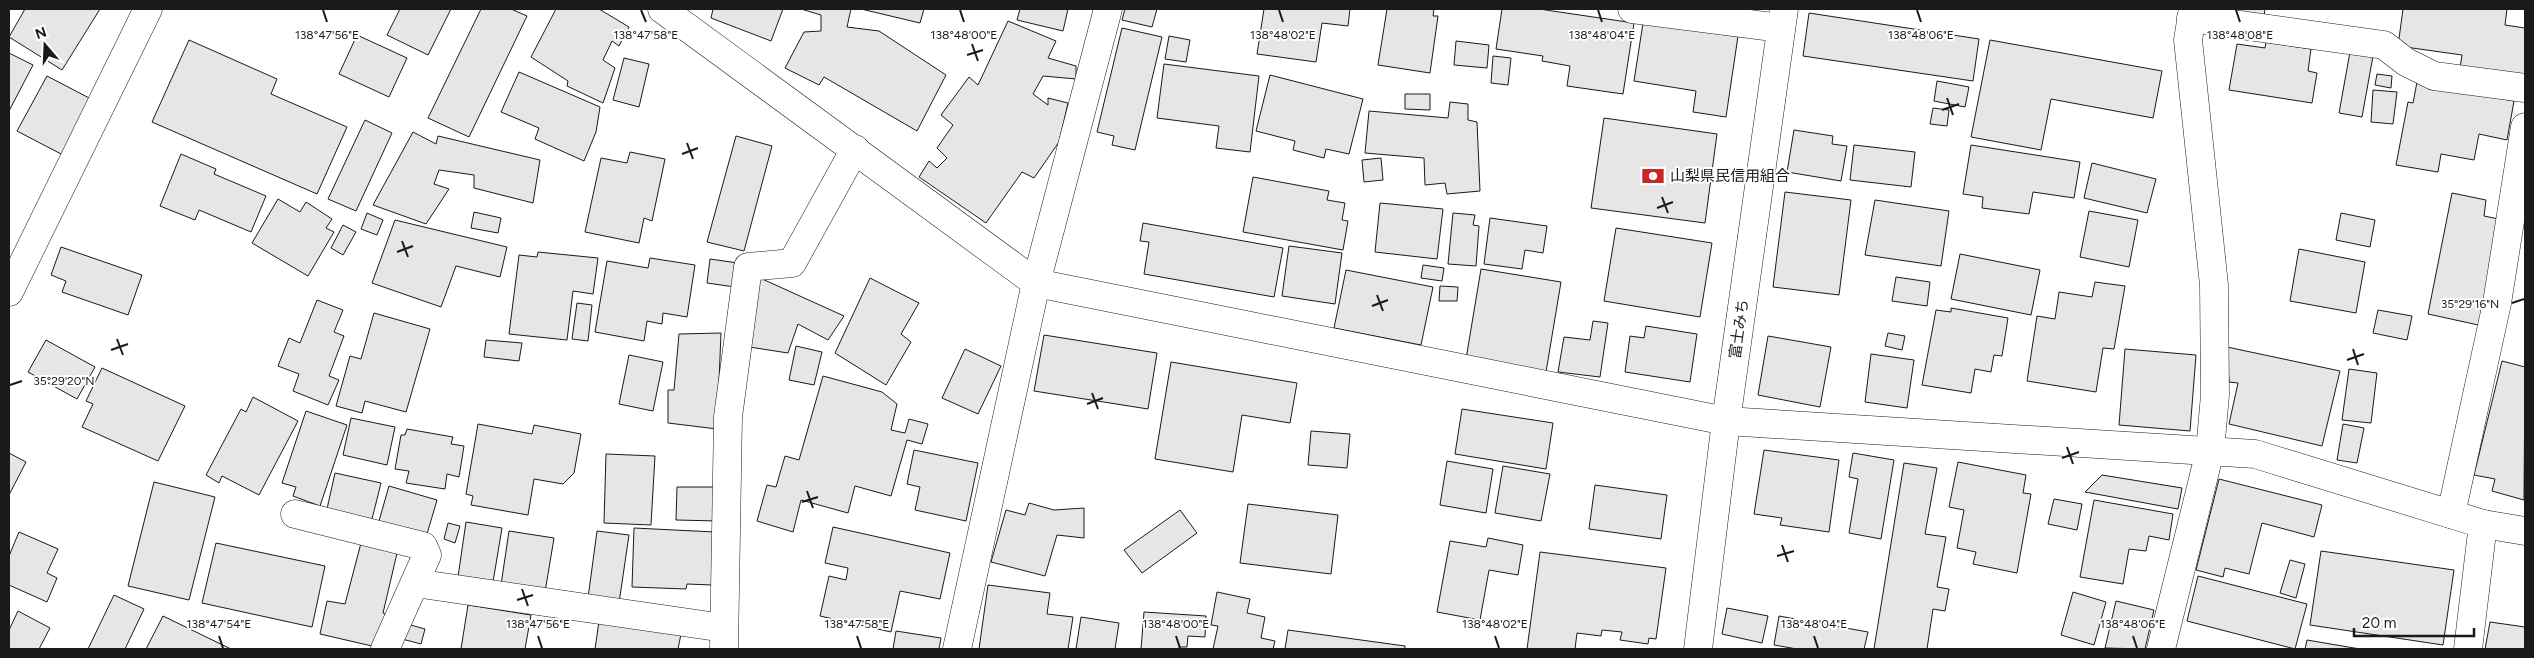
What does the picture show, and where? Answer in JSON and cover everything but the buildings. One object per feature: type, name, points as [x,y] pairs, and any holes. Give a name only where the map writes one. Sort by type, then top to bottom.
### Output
[{"type":"main road","points":[[9,292],[148,9]]},
{"type":"main road","points":[[662,9],[1036,284],[1726,421],[2255,454],[2483,524],[2525,531]]},
{"type":"main road","points":[[957,649],[1036,284],[1108,9]]},
{"type":"main road","points":[[1632,9],[1783,18]]},
{"type":"main road","points":[[2161,649],[2210,450],[2215,395],[2214,285],[2188,40],[2192,13],[2384,45],[2406,62],[2434,76],[2525,88]]},
{"type":"main road","name":"富士みち","points":[[1698,649],[1726,421],[1783,18]]},
{"type":"main road","points":[[2451,514],[2497,303],[2525,127]]},
{"type":"main road","points":[[415,583],[724,639],[728,417],[748,268],[792,263],[854,150]]},
{"type":"main road","points":[[295,514],[424,546],[427,555],[385,649]]},
{"type":"main road","points":[[2468,649],[2483,524]]},
{"type":"place","name":"山梨県民信用組合","points":[[1653,176]]}]
